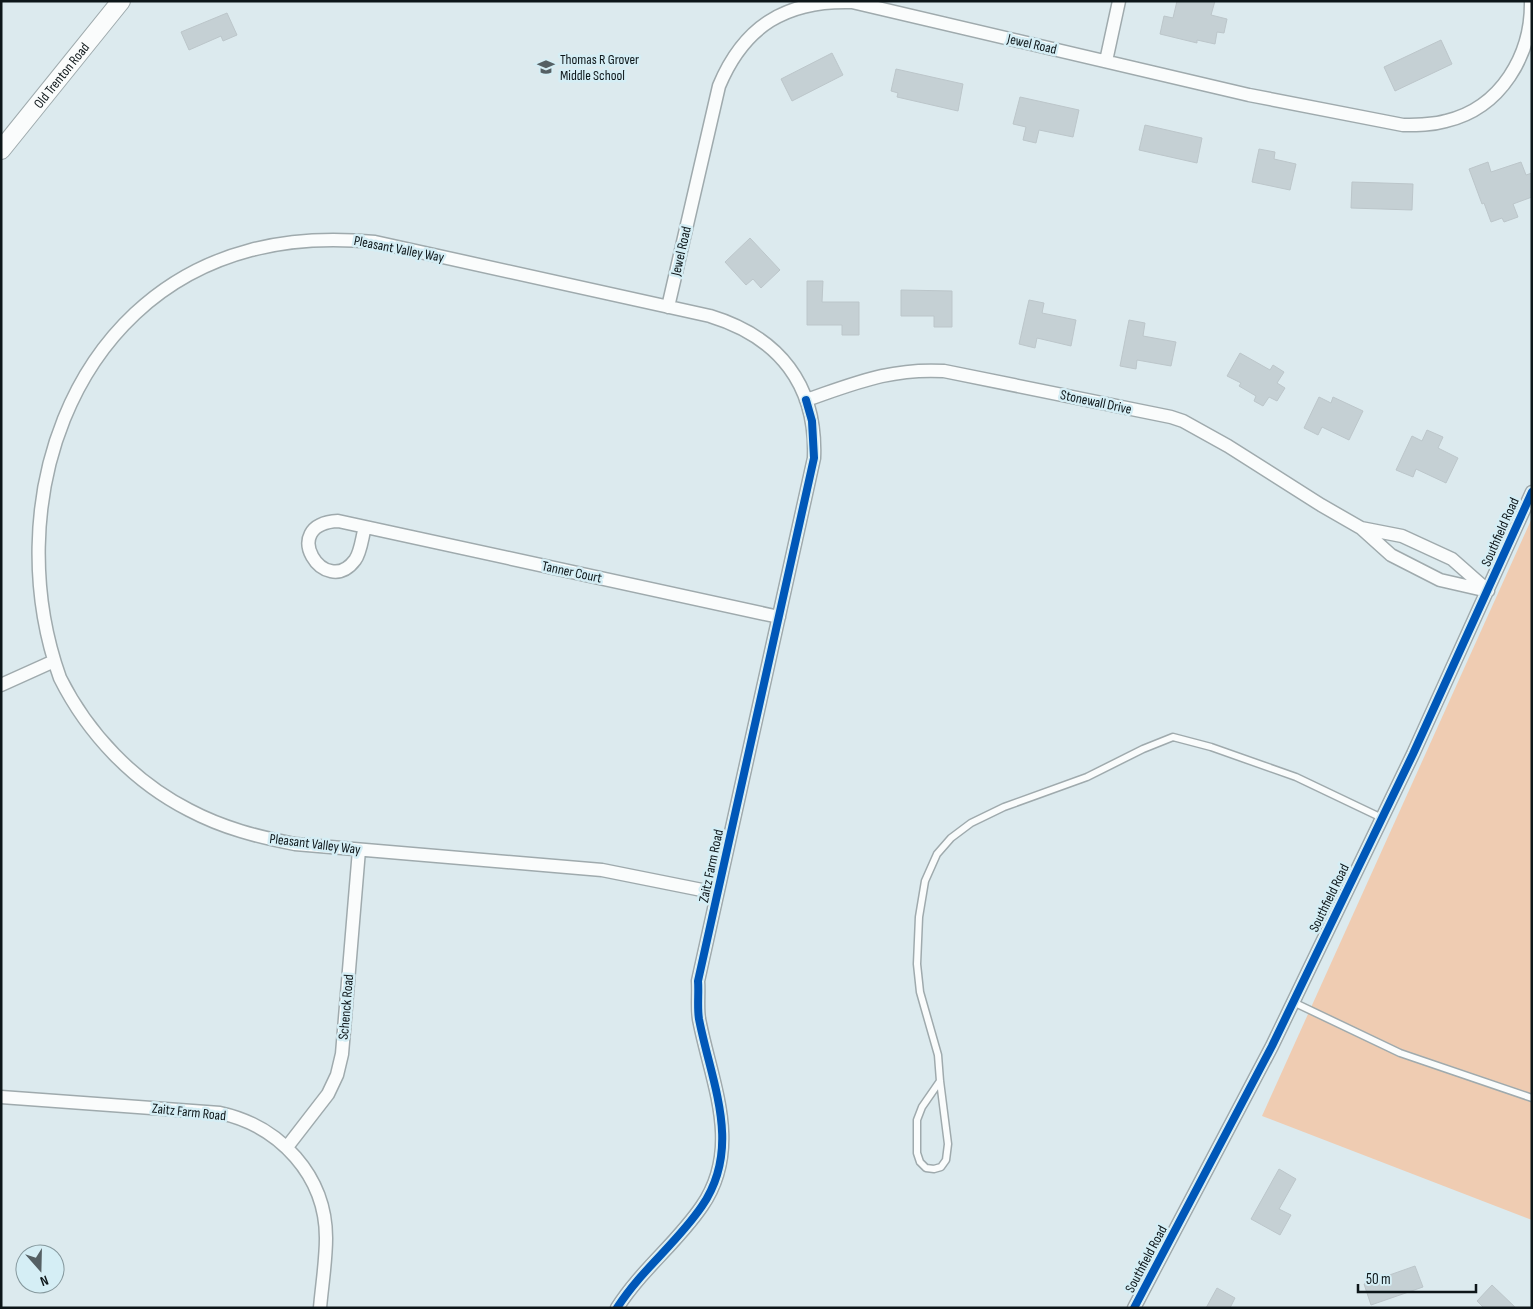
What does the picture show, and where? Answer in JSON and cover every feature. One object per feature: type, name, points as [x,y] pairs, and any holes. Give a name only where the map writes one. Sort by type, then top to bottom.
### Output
[{"type":"main road","name":"Old Trenton Road","points":[[1,150],[121,1]]},
{"type":"street","points":[[1106,61],[1119,1]]},
{"type":"street","name":"Jewel Road","points":[[668,307],[719,86],[727,67],[740,47],[755,31],[773,19],[792,10],[811,4],[852,2],[1268,98],[1404,125],[1426,125],[1448,121],[1468,113],[1487,101],[1504,84],[1517,66],[1526,46],[1531,24],[1531,1]]},
{"type":"street","name":"Pleasant Valley Way","points":[[717,893],[602,870],[295,844],[256,837],[224,826],[175,802],[134,773],[112,752],[88,724],[68,694],[52,662],[34,602],[29,570],[28,533],[32,496],[38,464],[50,429],[72,386],[101,344],[127,318],[155,295],[187,275],[220,260],[250,250],[286,242],[344,239],[375,242],[716,318],[748,331],[767,344],[783,360],[797,379],[806,400]]},
{"type":"street","name":"Stonewall Drive","points":[[806,400],[882,375],[920,370],[944,371],[1171,417],[1183,421],[1228,446],[1312,500],[1361,528],[1391,555],[1440,580],[1488,591]]},
{"type":"street","name":"Zaitz Farm Road","points":[[617,1308],[628,1290],[689,1224],[703,1205],[713,1187],[720,1164],[723,1142],[722,1119],[699,1017],[698,981],[814,458],[812,422],[806,400]]},
{"type":"street","name":"Southfield Road","points":[[1134,1308],[1293,1002],[1413,754],[1532,492]]},
{"type":"street","name":"Tanner Court","points":[[365,527],[355,560],[344,569],[328,570],[320,567],[312,558],[309,551],[313,531],[318,525],[327,521],[338,521],[779,617]]},
{"type":"street","name":"Stonewall Drive","points":[[1361,528],[1402,536],[1452,559],[1488,591]]},
{"type":"street","points":[[1,685],[52,662]]},
{"type":"street","name":"Schenck Road","points":[[287,1147],[328,1094],[337,1075],[342,1054],[359,850]]},
{"type":"street","name":"Zaitz Farm Road","points":[[1,1097],[220,1113],[252,1123],[271,1134],[299,1160],[311,1178],[319,1197],[326,1238],[320,1308]]},
{"type":"lane","points":[[940,1080],[922,1107],[917,1120],[920,1162],[926,1168],[934,1169],[941,1167],[946,1160],[948,1144],[938,1055],[920,992],[917,964],[919,917],[924,881],[937,854],[951,838],[971,823],[1004,807],[1087,777],[1143,749],[1173,738],[1211,747],[1296,777],[1382,818]]},
{"type":"lane","points":[[1293,1002],[1400,1053],[1532,1098]]},
{"type":"shaded area","points":[[1532,518],[1532,1220],[1262,1116]]},
{"type":"building","points":[[1177,1],[1215,1],[1211,15],[1227,19],[1224,33],[1217,32],[1215,44],[1197,40],[1197,43],[1160,34],[1164,16],[1173,18]]},
{"type":"building","points":[[227,13],[237,35],[223,41],[221,36],[189,50],[181,32]]},
{"type":"building","points":[[1441,40],[1452,64],[1395,91],[1384,67]]},
{"type":"building","points":[[832,53],[843,75],[792,101],[781,79]]},
{"type":"building","points":[[896,69],[963,84],[958,111],[897,97],[898,93],[891,91]]},
{"type":"building","points":[[1020,97],[1079,110],[1073,137],[1039,130],[1036,143],[1023,140],[1026,127],[1013,124]]},
{"type":"building","points":[[1145,125],[1202,138],[1197,163],[1139,150]]},
{"type":"building","points":[[1259,149],[1275,152],[1274,159],[1296,164],[1290,190],[1252,182]]},
{"type":"building","points":[[1488,162],[1491,172],[1521,162],[1526,175],[1532,173],[1532,197],[1513,204],[1518,217],[1504,222],[1502,218],[1491,222],[1469,169]]},
{"type":"building","points":[[1352,182],[1413,184],[1412,210],[1351,208]]},
{"type":"building","points":[[750,238],[780,270],[761,288],[753,279],[746,285],[725,262]]},
{"type":"building","points":[[807,281],[823,281],[822,302],[859,302],[859,335],[842,335],[842,325],[807,325]]},
{"type":"building","points":[[901,290],[952,291],[952,327],[934,327],[934,316],[901,316]]},
{"type":"building","points":[[1029,300],[1044,303],[1042,313],[1076,320],[1071,346],[1037,338],[1035,348],[1019,344]]},
{"type":"building","points":[[1129,320],[1145,323],[1143,336],[1176,342],[1171,366],[1137,360],[1136,369],[1120,366]]},
{"type":"building","points":[[1240,353],[1270,370],[1273,365],[1284,372],[1277,383],[1285,388],[1277,401],[1269,397],[1263,406],[1254,401],[1256,396],[1239,386],[1241,383],[1227,376]]},
{"type":"building","points":[[1319,397],[1331,403],[1333,397],[1363,411],[1349,440],[1322,427],[1318,435],[1304,428]]},
{"type":"building","points":[[1427,430],[1443,437],[1438,448],[1458,458],[1446,483],[1416,469],[1413,477],[1396,470],[1412,436],[1422,441]]},
{"type":"building","points":[[1279,1169],[1296,1179],[1279,1209],[1291,1215],[1280,1235],[1251,1219]]},
{"type":"building","points":[[1415,1266],[1423,1287],[1371,1305],[1364,1284]]},
{"type":"building","points":[[1492,1285],[1516,1308],[1484,1308],[1477,1301]]},
{"type":"building","points":[[1217,1288],[1235,1298],[1230,1308],[1206,1308]]},
{"type":"cycle path","points":[[617,1308],[637,1281],[682,1232],[702,1206],[714,1183],[721,1160],[720,1114],[699,1019],[698,981],[814,458],[812,421],[806,400]]},
{"type":"cycle path","points":[[1134,1308],[1272,1046],[1413,754],[1532,492]]},
{"type":"place","name":"Thomas R Grover Middle School","points":[[546,67]]}]
